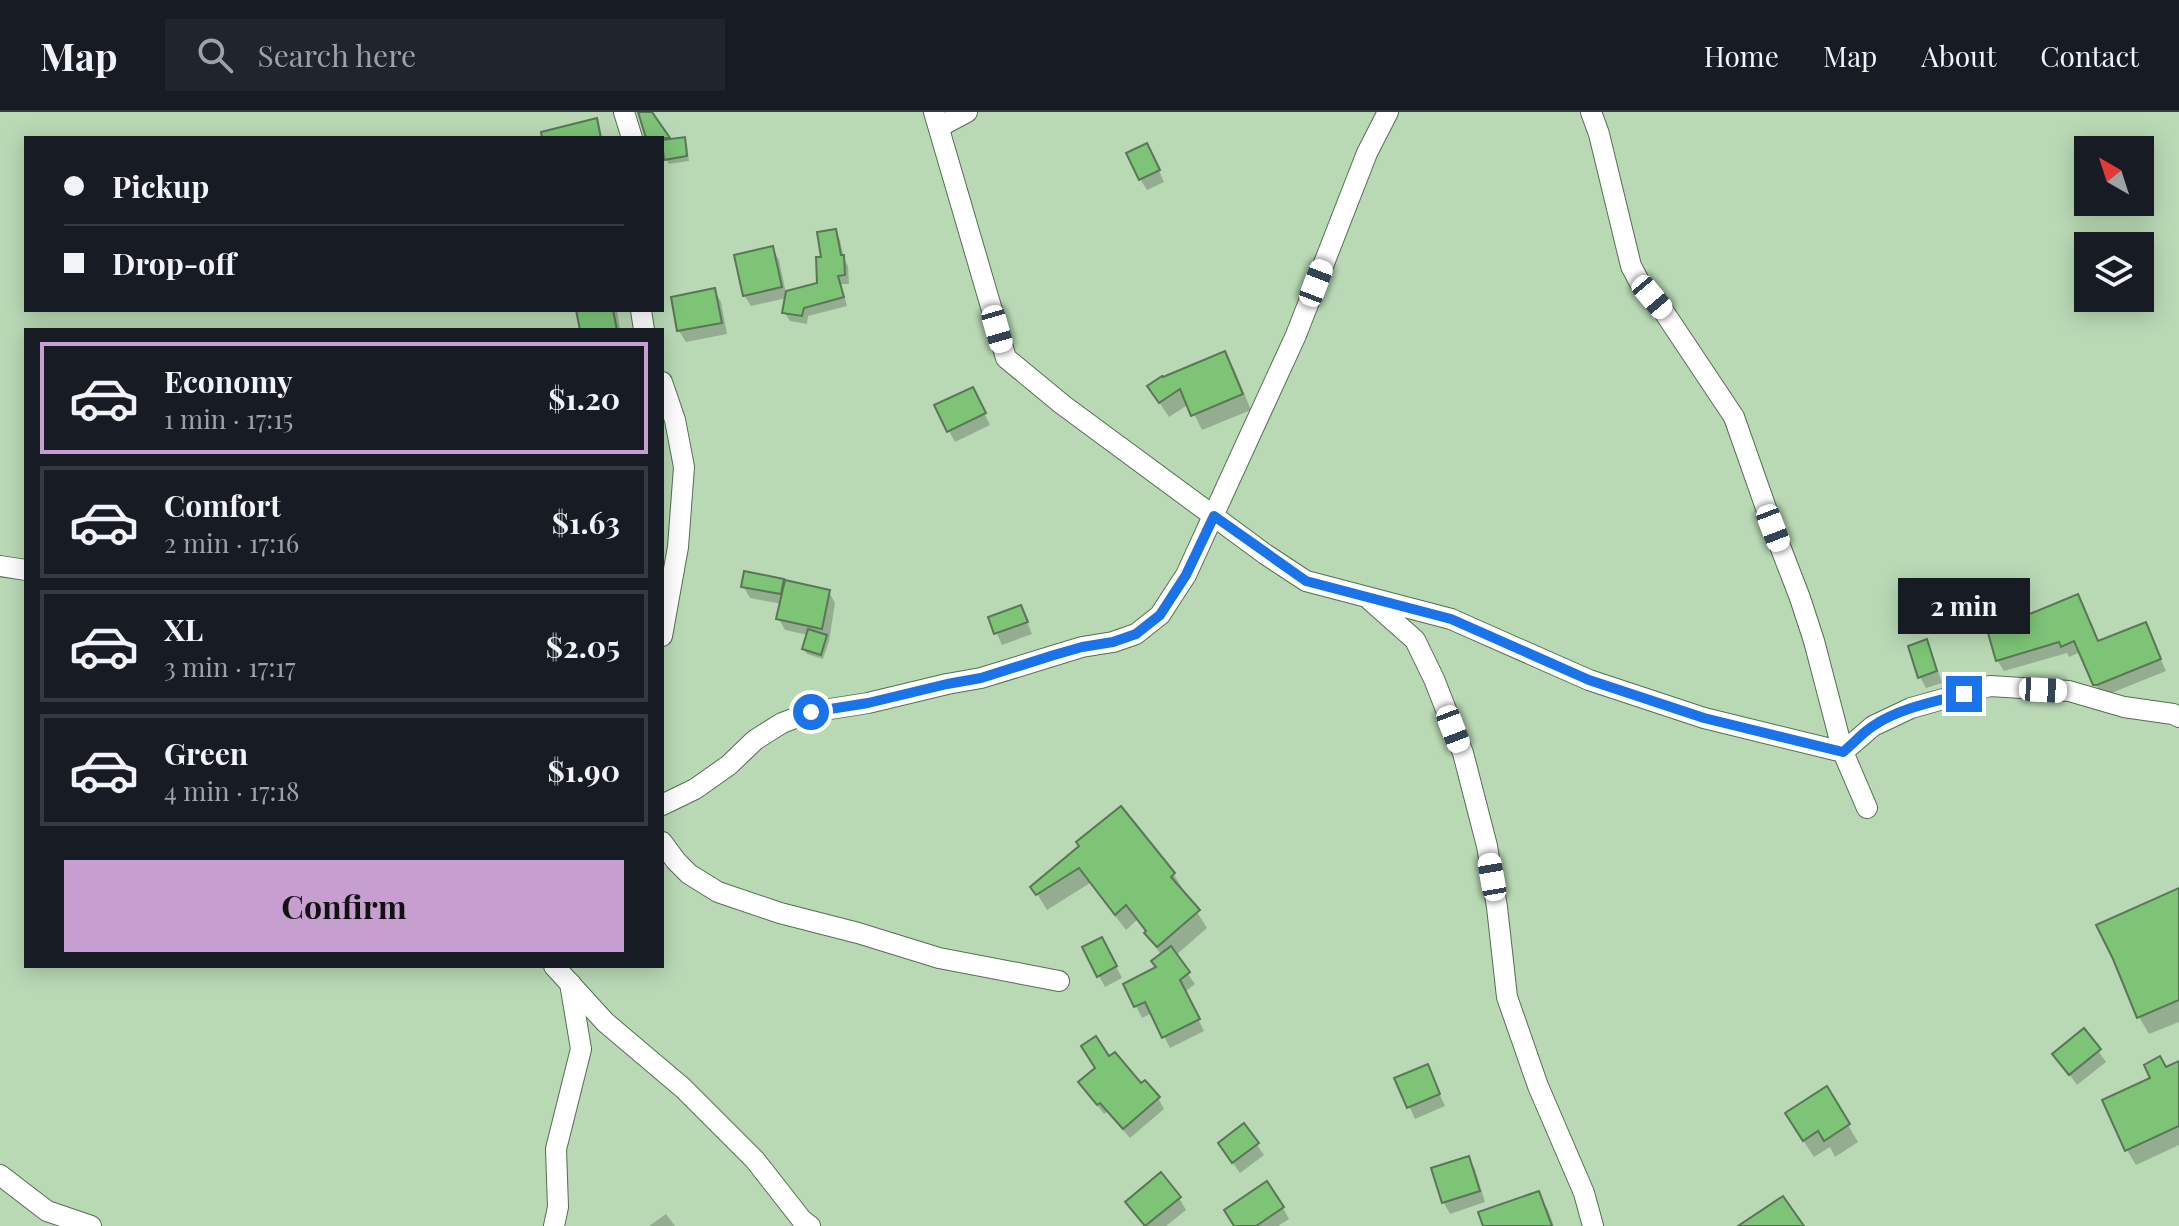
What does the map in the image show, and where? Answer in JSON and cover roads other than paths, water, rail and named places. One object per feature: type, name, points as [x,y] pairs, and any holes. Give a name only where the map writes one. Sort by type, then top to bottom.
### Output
[{"type":"street","points":[[624,112],[631,136]]},
{"type":"street","points":[[967,112],[936,120],[1006,358],[1063,405],[1214,516],[1306,581],[1451,619],[1589,680],[1704,718],[1843,752]]},
{"type":"street","points":[[664,804],[695,789],[729,765],[755,740],[782,723],[811,712],[981,678],[1068,651],[1113,642],[1136,634],[1160,615],[1186,575],[1214,516],[1296,335],[1367,153],[1388,112]]},
{"type":"street","points":[[1591,112],[1631,266],[1734,417],[1805,612],[1843,752],[1867,808]]},
{"type":"street","points":[[664,388],[675,420],[684,467],[678,547],[664,625]]},
{"type":"street","points":[[0,566],[24,570]]},
{"type":"street","points":[[1367,597],[1415,640],[1463,753],[1487,846],[1507,997],[1538,1086],[1584,1193],[1593,1226]]},
{"type":"street","points":[[1843,752],[1873,726],[1911,708],[1990,686],[2069,691],[2124,707],[2179,717]]},
{"type":"street","points":[[664,845],[689,874],[718,892],[939,958],[1059,981]]},
{"type":"street","points":[[556,968],[605,1022],[683,1088],[755,1160],[810,1226]]},
{"type":"street","points":[[554,1226],[558,1207],[556,1149],[581,1049],[570,983]]},
{"type":"street","points":[[0,1175],[47,1211],[91,1226]]}]
